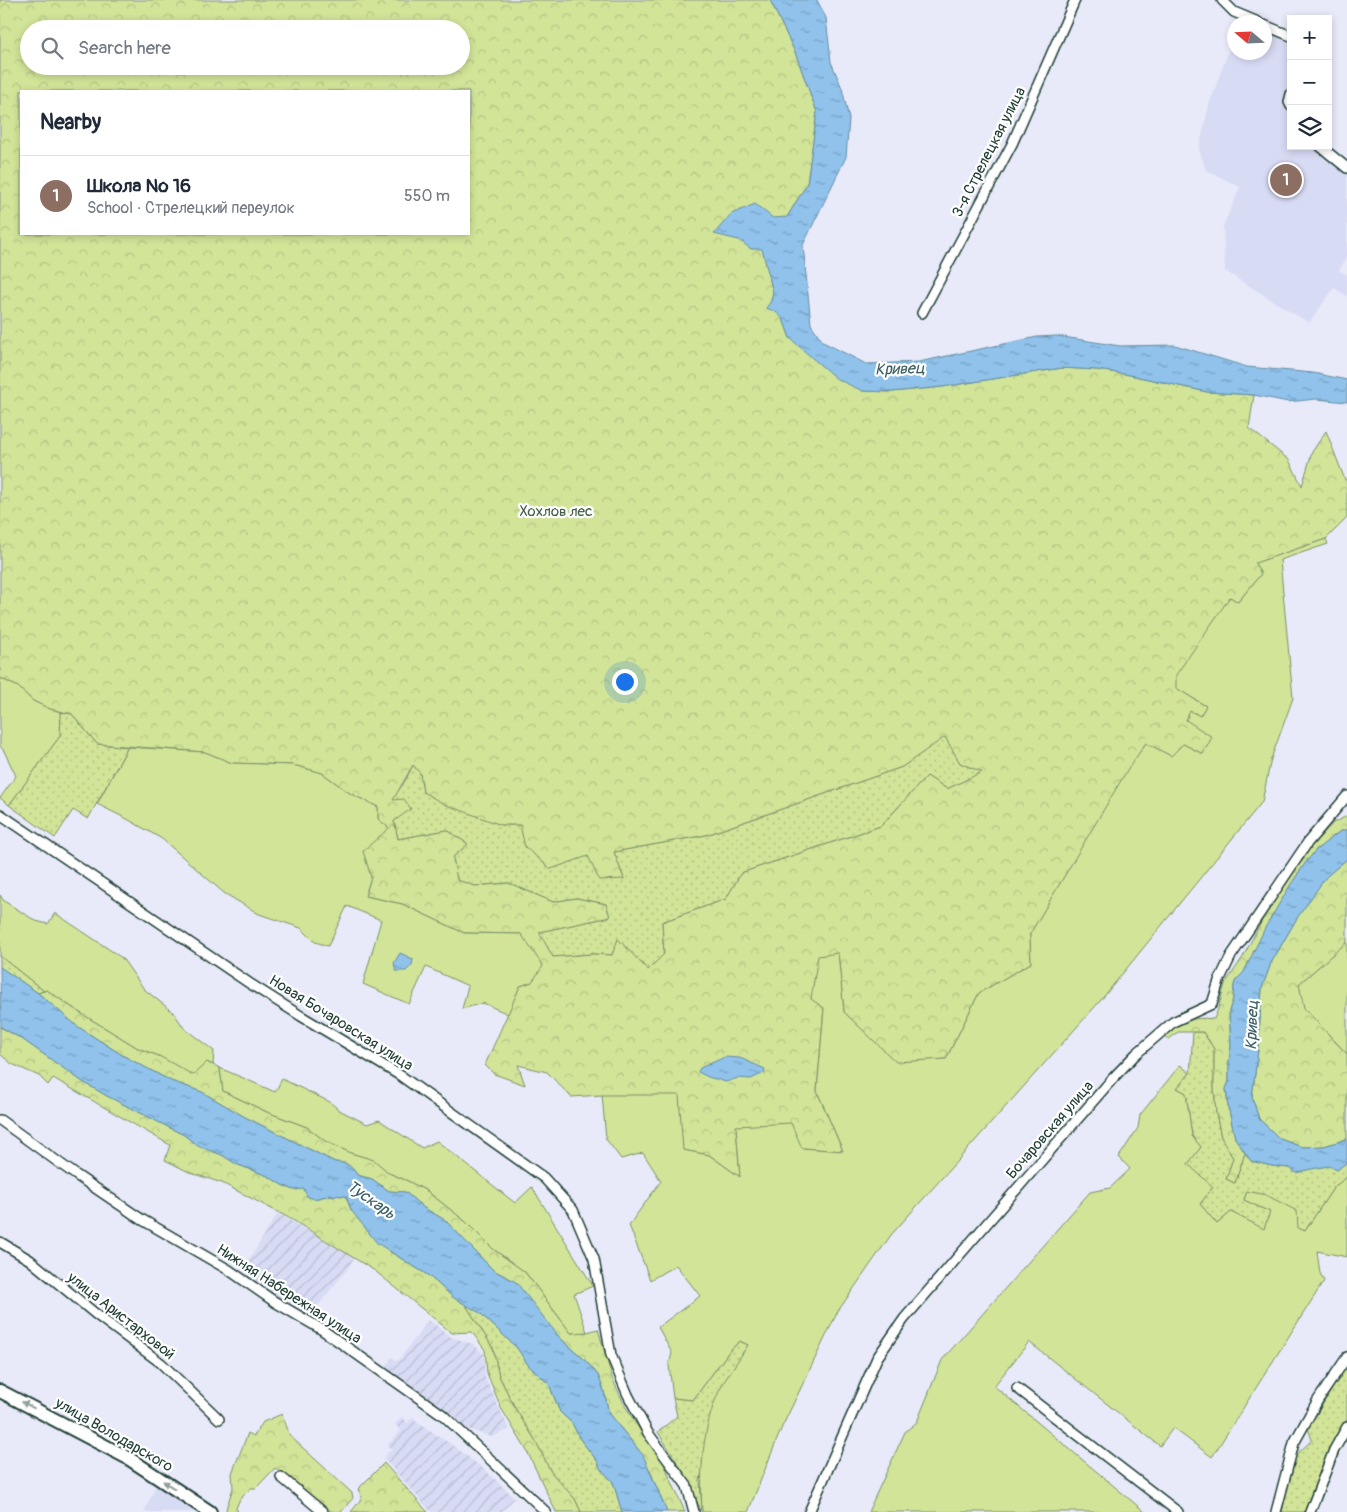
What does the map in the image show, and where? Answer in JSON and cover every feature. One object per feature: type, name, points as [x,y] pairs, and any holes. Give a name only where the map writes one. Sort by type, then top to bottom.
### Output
[{"type":"street","name":"3-я Стрелецкая улица","points":[[922,313],[1012,144],[1075,0]]},
{"type":"street","points":[[1222,0],[1234,12],[1241,15]]},
{"type":"street","points":[[1272,28],[1287,34]]},
{"type":"street","points":[[1325,150],[1347,168]]},
{"type":"street","name":"Бочаровская улица","points":[[809,1512],[877,1358],[888,1340],[904,1319],[1136,1054],[1173,1022],[1212,1004],[1219,981],[1231,956],[1308,842],[1347,796]]},
{"type":"street","name":"Новая Бочаровская улица","points":[[0,814],[250,983],[401,1076],[544,1178],[574,1210],[594,1259],[610,1355],[648,1433],[687,1486],[694,1512]]},
{"type":"street","name":"Нижняя Набережная улица","points":[[0,1120],[68,1170],[141,1219],[229,1270],[320,1329],[443,1415],[546,1512]]},
{"type":"street","name":"улица Аристарховой","points":[[0,1242],[30,1260],[98,1316],[161,1363],[220,1419]]},
{"type":"street","points":[[1276,1512],[1294,1444],[1318,1400],[1347,1357]]},
{"type":"street","points":[[1017,1388],[1178,1512]]},
{"type":"street","name":"улица Володарского","points":[[0,1391],[128,1458],[210,1512]]},
{"type":"street","points":[[1310,1512],[1334,1450],[1347,1426]]},
{"type":"street","points":[[281,1477],[323,1512]]},
{"type":"shaded area","points":[[1272,34],[1287,41],[1287,150],[1321,150],[1347,172],[1347,256],[1339,270],[1347,275],[1347,296],[1334,288],[1309,323],[1225,271],[1223,227],[1240,187],[1206,170],[1199,149],[1209,105],[1227,55],[1227,60],[1272,60]]},
{"type":"shaded area","points":[[278,1213],[354,1258],[308,1318],[285,1301],[283,1303],[240,1274]]},
{"type":"shaded area","points":[[429,1320],[451,1337],[473,1344],[484,1354],[485,1378],[509,1429],[492,1437],[465,1428],[438,1405],[386,1367],[392,1358],[398,1361]]},
{"type":"shaded area","points":[[402,1417],[408,1423],[413,1417],[455,1447],[485,1470],[515,1498],[501,1512],[431,1512],[383,1458],[392,1449],[388,1445],[401,1431],[395,1424]]},
{"type":"shaded area","points":[[158,1481],[205,1512],[144,1512]]},
{"type":"green space","name":"Хохлов лес","points":[[0,0],[770,0],[795,52],[817,112],[807,184],[787,217],[768,273],[773,292],[771,301],[776,312],[783,319],[790,338],[863,391],[892,392],[942,387],[1062,368],[1097,370],[1130,375],[1207,392],[1254,395],[1249,428],[1289,460],[1302,486],[1312,452],[1326,431],[1345,480],[1347,480],[1347,518],[1326,539],[1256,563],[1261,574],[1238,602],[1230,597],[1176,688],[1206,706],[1200,716],[1213,738],[1203,754],[1183,744],[1171,756],[1145,744],[1030,934],[1031,963],[979,993],[946,1059],[896,1063],[844,1012],[838,953],[824,1008],[817,1091],[843,1151],[802,1148],[736,1126],[740,1177],[709,1155],[682,1150],[602,1095],[571,1097],[547,1072],[518,1065],[525,1085],[494,1074],[485,1065],[520,986],[532,982],[521,934],[464,933],[402,904],[365,896],[371,877],[362,851],[378,819],[378,807],[351,794],[322,773],[293,765],[232,763],[205,752],[97,744],[72,714],[50,709],[33,701],[18,687],[0,678]],"holes":[[[945,737],[960,763],[982,772],[947,789],[927,776],[881,826],[741,873],[726,899],[662,922],[664,954],[648,970],[618,939],[612,955],[592,954],[553,957],[539,932],[610,917],[606,904],[576,898],[553,902],[509,883],[475,886],[457,880],[453,857],[468,844],[447,830],[398,839],[394,821],[411,809],[404,799],[393,800],[413,765],[420,773],[423,792],[444,804],[501,825],[520,825],[525,847],[551,869],[588,856],[599,880],[624,879],[614,852],[706,835],[902,767]]]},
{"type":"green space","points":[[1326,539],[1328,544],[1280,560],[1293,698],[1271,759],[1262,802],[1101,1000],[891,1235],[838,1311],[782,1427],[748,1512],[702,1512],[703,1450],[713,1405],[726,1379],[748,1345],[740,1341],[730,1350],[693,1400],[673,1398],[669,1365],[672,1353],[658,1327],[700,1296],[676,1265],[650,1280],[629,1225],[661,1181],[643,1153],[621,1159],[606,1139],[602,1095],[679,1095],[683,1150],[709,1155],[740,1177],[736,1126],[791,1123],[802,1148],[843,1151],[817,1091],[824,1008],[811,999],[818,956],[838,953],[844,1012],[896,1062],[946,1059],[979,993],[1031,963],[1030,934],[1126,772],[1146,743],[1171,756],[1183,744],[1203,754],[1212,737],[1186,720],[1190,711],[1200,716],[1206,706],[1176,688],[1176,675],[1230,597],[1238,602],[1261,574],[1255,563]]},
{"type":"green space","points":[[0,678],[18,687],[33,701],[61,712],[60,736],[9,805],[0,798],[16,776],[0,746]]},
{"type":"green space","points":[[61,712],[72,714],[97,744],[128,747],[88,819],[73,810],[55,838],[9,805],[60,736]]},
{"type":"green space","points":[[945,736],[960,763],[983,772],[947,789],[927,776],[881,826],[741,873],[726,899],[662,922],[664,954],[648,970],[618,940],[613,955],[592,954],[553,957],[538,932],[610,917],[606,904],[576,898],[553,902],[509,883],[475,886],[456,880],[453,857],[468,844],[447,830],[398,839],[394,821],[392,800],[413,765],[420,773],[423,792],[501,825],[520,825],[588,856],[624,879],[614,852],[706,835],[902,767]]},
{"type":"green space","points":[[128,747],[205,752],[232,763],[293,765],[322,773],[351,794],[378,807],[378,819],[389,828],[363,851],[371,877],[365,896],[402,904],[464,933],[521,934],[543,966],[532,982],[520,986],[508,1014],[483,1003],[462,1009],[468,986],[426,967],[409,1004],[363,984],[381,920],[347,906],[328,946],[315,942],[301,928],[259,914],[224,893],[162,839],[97,804]]},
{"type":"green space","points":[[1347,816],[1347,829],[1339,832],[1316,850],[1291,884],[1266,927],[1244,972],[1234,985],[1233,999],[1229,1011],[1231,1045],[1229,1081],[1226,1089],[1235,1138],[1245,1153],[1235,1183],[1226,1179],[1233,1158],[1221,1137],[1216,1113],[1214,1049],[1203,1032],[1178,1032],[1168,1040],[1165,1034],[1193,1019],[1214,1019],[1225,984],[1243,957],[1269,907],[1308,850],[1333,823]]},
{"type":"green space","points":[[1347,859],[1347,942],[1299,984],[1327,1033],[1347,1054],[1347,1139],[1324,1146],[1302,1147],[1280,1139],[1259,1119],[1252,1097],[1258,1050],[1262,988],[1271,963],[1297,918],[1326,876]]},
{"type":"green space","points":[[0,895],[4,901],[36,921],[48,924],[55,913],[122,958],[144,989],[174,1013],[184,1028],[214,1051],[213,1065],[207,1062],[193,1075],[159,1056],[138,1048],[47,990],[44,991],[0,956]]},
{"type":"green space","points":[[1347,942],[1347,1054],[1304,1008],[1299,984]]},
{"type":"green space","points":[[0,956],[44,991],[38,993],[0,967]]},
{"type":"green space","points":[[47,990],[138,1048],[159,1056],[207,1062],[220,1068],[223,1091],[267,1112],[307,1127],[325,1141],[351,1153],[375,1160],[389,1173],[427,1191],[465,1221],[492,1248],[525,1272],[571,1333],[598,1329],[612,1378],[625,1406],[642,1433],[661,1457],[685,1512],[667,1512],[665,1510],[650,1470],[634,1444],[609,1414],[598,1375],[583,1358],[560,1338],[511,1279],[493,1270],[445,1220],[424,1208],[405,1192],[389,1191],[372,1179],[357,1175],[348,1165],[335,1162],[245,1117],[202,1092],[171,1081],[122,1055],[77,1026],[38,993]]},
{"type":"green space","points":[[0,1027],[22,1039],[83,1082],[184,1135],[198,1146],[222,1155],[236,1164],[268,1176],[294,1190],[304,1188],[314,1199],[330,1195],[346,1196],[351,1210],[389,1251],[429,1276],[454,1298],[465,1304],[493,1348],[499,1376],[516,1410],[534,1438],[551,1472],[575,1499],[581,1512],[556,1512],[527,1451],[501,1408],[487,1373],[485,1350],[472,1332],[452,1333],[375,1271],[291,1219],[222,1183],[191,1173],[165,1160],[170,1145],[53,1078],[48,1085],[39,1076],[12,1064],[0,1054]]},
{"type":"green space","points":[[1193,1032],[1203,1032],[1214,1049],[1216,1113],[1221,1137],[1233,1158],[1226,1179],[1235,1183],[1245,1153],[1251,1161],[1289,1168],[1296,1173],[1329,1165],[1337,1170],[1347,1162],[1347,1177],[1334,1187],[1305,1231],[1298,1228],[1247,1191],[1244,1200],[1270,1212],[1264,1230],[1231,1212],[1217,1224],[1200,1204],[1213,1187],[1187,1164],[1201,1147],[1192,1136],[1186,1093],[1177,1088],[1190,1073]]},
{"type":"green space","points":[[1180,1065],[1190,1073],[1177,1088],[1186,1093],[1192,1136],[1201,1147],[1188,1164],[1213,1187],[1200,1204],[1217,1224],[1231,1212],[1264,1229],[1270,1212],[1244,1200],[1247,1191],[1266,1195],[1297,1211],[1298,1228],[1305,1231],[1334,1187],[1347,1177],[1347,1257],[1317,1251],[1320,1273],[1324,1281],[1212,1457],[1173,1428],[1160,1446],[1029,1342],[994,1386],[1145,1512],[868,1512],[905,1432],[917,1422],[942,1360],[1090,1192],[1110,1188],[1130,1169],[1119,1157],[1138,1128],[1140,1115]]},
{"type":"green space","points":[[220,1068],[275,1092],[282,1079],[330,1102],[339,1110],[367,1124],[379,1120],[422,1148],[437,1141],[515,1203],[532,1187],[593,1286],[574,1294],[587,1332],[571,1333],[525,1272],[492,1248],[465,1221],[427,1191],[389,1173],[374,1160],[351,1153],[325,1141],[307,1127],[267,1112],[223,1091]]},
{"type":"green space","points":[[465,1304],[480,1313],[517,1348],[529,1366],[549,1384],[560,1412],[572,1423],[580,1439],[598,1462],[600,1468],[613,1482],[622,1512],[581,1512],[575,1499],[551,1472],[534,1438],[516,1410],[499,1376],[493,1348]]},
{"type":"green space","points":[[740,1341],[748,1345],[720,1390],[700,1480],[702,1512],[680,1467],[658,1432],[677,1416],[673,1398],[693,1400],[730,1350]]},
{"type":"green space","points":[[1347,1365],[1347,1419],[1330,1450],[1305,1512],[1282,1512],[1295,1456],[1312,1440],[1308,1428]]},
{"type":"green space","points":[[282,1414],[290,1436],[352,1493],[353,1498],[341,1512],[332,1512],[275,1468],[256,1488],[251,1488],[240,1499],[236,1508],[238,1512],[228,1512],[226,1509],[233,1488],[232,1473],[248,1433],[254,1436],[263,1422]]},
{"type":"green space","points":[[384,1463],[428,1512],[351,1512],[362,1498],[358,1489]]},
{"type":"water","name":"Кривец","points":[[770,0],[817,0],[826,18],[831,62],[842,88],[849,119],[846,157],[803,245],[811,324],[823,342],[866,364],[919,362],[1037,337],[1057,336],[1120,346],[1175,345],[1247,367],[1313,373],[1347,380],[1347,402],[1316,399],[1288,402],[1254,395],[1207,392],[1130,375],[1097,370],[1062,368],[942,387],[892,392],[863,391],[837,379],[790,338],[783,319],[776,312],[766,308],[771,301],[773,292],[762,249],[751,249],[739,240],[714,234],[731,214],[755,204],[773,218],[787,217],[807,184],[817,112],[795,52]]},
{"type":"water","name":"Кривец","points":[[1347,829],[1347,859],[1326,877],[1297,918],[1271,963],[1262,988],[1258,1050],[1252,1097],[1259,1119],[1280,1139],[1302,1147],[1324,1146],[1347,1139],[1347,1162],[1337,1170],[1329,1166],[1296,1173],[1289,1168],[1251,1161],[1235,1138],[1226,1089],[1229,1081],[1231,1045],[1229,1011],[1236,980],[1244,972],[1266,926],[1291,884],[1316,850],[1339,832]]},
{"type":"water","points":[[400,953],[413,959],[412,965],[406,971],[396,971],[394,963]]},
{"type":"water","name":"Тускарь","points":[[0,967],[38,993],[77,1026],[122,1055],[171,1081],[202,1092],[245,1117],[335,1162],[348,1165],[357,1175],[372,1179],[389,1191],[405,1192],[424,1208],[445,1220],[493,1270],[516,1282],[560,1338],[583,1358],[598,1375],[609,1414],[643,1455],[667,1512],[622,1512],[613,1482],[600,1468],[598,1462],[580,1439],[572,1423],[560,1412],[549,1384],[529,1366],[517,1348],[480,1313],[454,1298],[429,1276],[377,1243],[351,1210],[346,1196],[330,1195],[314,1199],[307,1196],[304,1189],[294,1190],[268,1176],[236,1164],[222,1155],[198,1146],[184,1135],[83,1082],[22,1039],[1,1027]]},
{"type":"water","points":[[725,1057],[740,1058],[765,1069],[764,1073],[751,1079],[738,1078],[726,1082],[698,1072],[700,1068]]},
{"type":"place","name":"Школа № 16","points":[[1286,180]]}]
